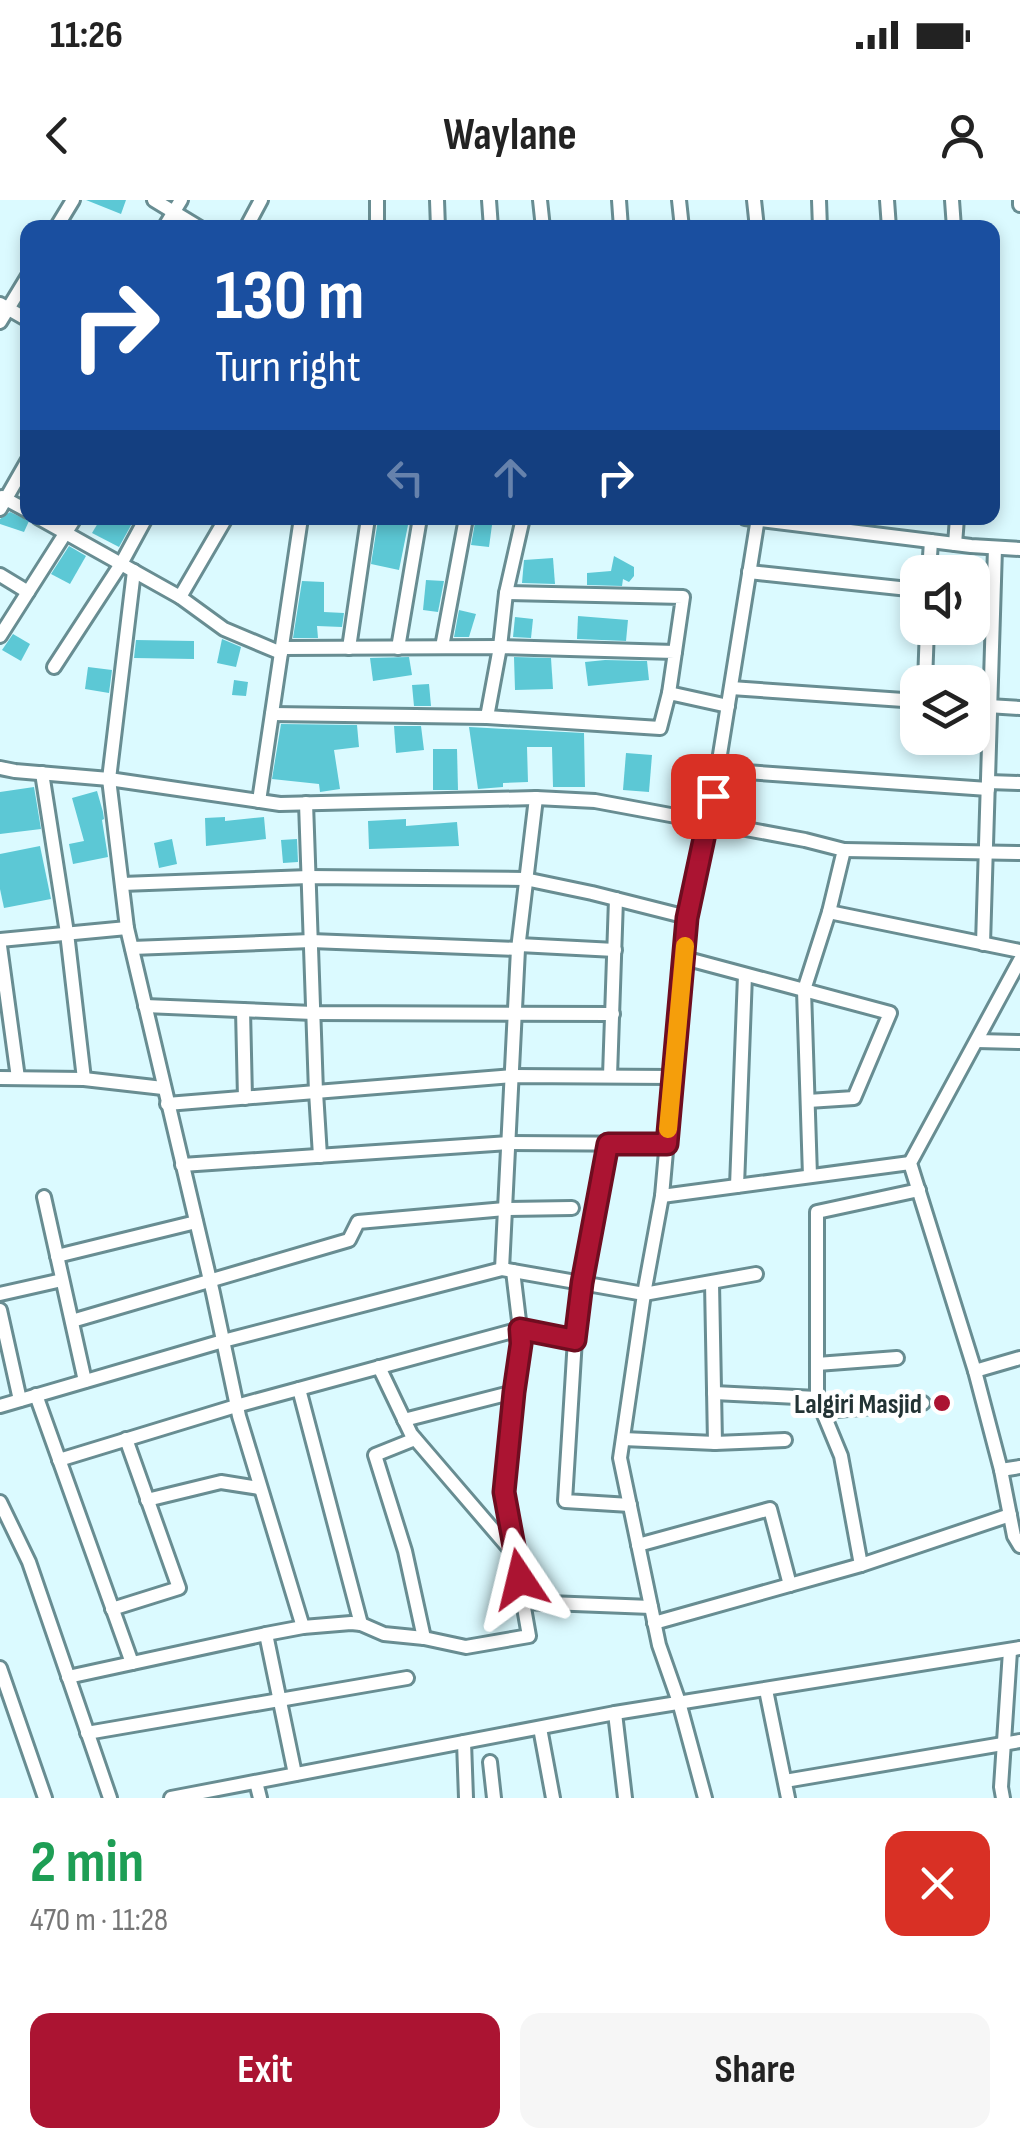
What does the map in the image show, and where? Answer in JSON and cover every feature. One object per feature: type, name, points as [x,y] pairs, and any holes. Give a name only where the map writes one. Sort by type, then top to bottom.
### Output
[{"type":"street","points":[[154,200],[177,206]]},
{"type":"street","points":[[0,322],[4,306],[20,286]]},
{"type":"street","points":[[2,501],[20,473]]},
{"type":"street","points":[[52,525],[180,598],[224,629],[281,650],[500,646],[675,652]]},
{"type":"street","points":[[0,636],[71,525]]},
{"type":"street","points":[[54,667],[142,525]]},
{"type":"street","points":[[180,598],[222,525]]},
{"type":"street","points":[[260,801],[300,525]]},
{"type":"street","points":[[349,648],[367,525]]},
{"type":"street","points":[[398,648],[419,525]]},
{"type":"street","points":[[442,647],[465,525]]},
{"type":"street","points":[[486,716],[521,525]]},
{"type":"street","points":[[705,1798],[659,1645],[620,1458],[662,1196],[687,918],[718,770],[749,572],[752,525]]},
{"type":"street","points":[[807,525],[1020,549]]},
{"type":"street","points":[[955,544],[956,525]]},
{"type":"street","points":[[930,541],[930,555]]},
{"type":"street","points":[[995,548],[990,706],[1020,708]]},
{"type":"street","points":[[134,572],[109,779],[128,928],[236,1406],[303,1627]]},
{"type":"street","points":[[749,572],[900,588]]},
{"type":"street","points":[[0,575],[28,592]]},
{"type":"street","points":[[272,714],[486,716],[660,728],[683,597],[506,593]]},
{"type":"street","points":[[730,688],[900,700]]},
{"type":"street","points":[[668,693],[728,706]]},
{"type":"street","points":[[983,944],[989,755]]},
{"type":"street","points":[[0,768],[280,804],[536,798],[595,801],[844,850],[1020,853]]},
{"type":"street","points":[[718,770],[988,786],[1020,783]]},
{"type":"street","points":[[42,774],[84,1079]]},
{"type":"street","points":[[68,1677],[303,1627],[361,1624],[384,1634],[466,1646],[529,1636],[504,1492],[521,1344],[507,1270],[505,1209],[518,947],[536,798]]},
{"type":"street","points":[[306,803],[320,1156]]},
{"type":"street","points":[[810,1176],[804,990],[844,850]]},
{"type":"street","points":[[122,884],[308,877],[526,879],[687,918]]},
{"type":"street","points":[[610,1076],[616,899]]},
{"type":"street","points":[[828,912],[1020,951]]},
{"type":"street","points":[[18,1078],[0,943],[128,928]]},
{"type":"street","points":[[132,948],[310,941],[614,950]]},
{"type":"street","points":[[684,958],[890,1013],[854,1098],[808,1101]]},
{"type":"street","points":[[1020,960],[910,1163],[975,1371],[1014,1536],[1020,1546]]},
{"type":"street","points":[[737,1186],[745,975]]},
{"type":"street","points":[[145,1006],[313,1012],[613,1014]]},
{"type":"street","points":[[243,1010],[245,1098]]},
{"type":"street","points":[[977,1041],[1020,1042]]},
{"type":"street","points":[[167,1104],[512,1076],[673,1076]]},
{"type":"street","points":[[0,1078],[84,1079],[163,1088]]},
{"type":"street","points":[[182,1165],[508,1143],[667,1144]]},
{"type":"street","points":[[608,1144],[575,1340],[565,1502],[630,1505]]},
{"type":"street","points":[[662,1196],[910,1163]]},
{"type":"street","points":[[862,1565],[841,1456],[820,1404],[817,1212],[919,1190]]},
{"type":"street","points":[[44,1197],[85,1381]]},
{"type":"street","points":[[72,1321],[349,1240],[358,1222],[505,1209],[572,1208]]},
{"type":"street","points":[[57,1256],[196,1222]]},
{"type":"street","points":[[0,1406],[223,1342],[507,1270],[644,1294],[756,1274]]},
{"type":"street","points":[[0,1294],[62,1280]]},
{"type":"street","points":[[712,1283],[714,1443]]},
{"type":"street","points":[[0,1310],[20,1400]]},
{"type":"street","points":[[59,1460],[236,1406],[520,1329],[575,1340]]},
{"type":"street","points":[[817,1364],[897,1358]]},
{"type":"street","points":[[975,1371],[1020,1358]]},
{"type":"street","points":[[379,1367],[415,1438],[516,1556]]},
{"type":"street","points":[[299,1389],[361,1624]]},
{"type":"street","points":[[404,1420],[514,1392]]},
{"type":"street","points":[[714,1393],[820,1404],[922,1403]]},
{"type":"street","points":[[36,1395],[132,1663]]},
{"type":"street","points":[[415,1438],[375,1455],[404,1551],[424,1638]]},
{"type":"street","points":[[112,1609],[179,1588],[126,1439]]},
{"type":"street","points":[[623,1439],[714,1443],[785,1440]]},
{"type":"street","points":[[1001,1470],[1020,1468]]},
{"type":"street","points":[[147,1500],[220,1482],[260,1488]]},
{"type":"street","points":[[0,1502],[29,1562],[110,1798]]},
{"type":"street","points":[[638,1545],[770,1509],[790,1585]]},
{"type":"street","points":[[654,1624],[862,1565],[1010,1516]]},
{"type":"street","points":[[524,1602],[651,1607]]},
{"type":"street","points":[[266,1634],[294,1774]]},
{"type":"street","points":[[176,1797],[615,1713],[1015,1649],[1004,1744],[1003,1798]]},
{"type":"street","points":[[0,1668],[45,1798]]},
{"type":"street","points":[[88,1732],[407,1678]]},
{"type":"street","points":[[766,1690],[788,1798]]},
{"type":"street","points":[[615,1713],[625,1798]]},
{"type":"street","points":[[540,1728],[553,1798]]},
{"type":"street","points":[[785,1781],[1020,1741]]},
{"type":"street","points":[[464,1742],[466,1798]]},
{"type":"street","points":[[490,1762],[494,1798]]},
{"type":"street","points":[[256,1782],[260,1798]]},
{"type":"building","points":[[86,200],[126,200],[121,214]]},
{"type":"building","points":[[10,512],[20,517],[20,525],[27,525],[24,532],[0,524],[0,519]]},
{"type":"building","points":[[97,525],[131,525],[119,547],[92,533]]},
{"type":"building","points":[[377,525],[408,525],[399,570],[371,564]]},
{"type":"building","points":[[475,525],[492,525],[489,547],[471,545]]},
{"type":"building","points":[[69,546],[86,556],[70,584],[51,574]]},
{"type":"building","points":[[614,556],[634,567],[629,582],[623,579],[622,586],[587,585],[587,573],[611,571]]},
{"type":"building","points":[[553,558],[555,584],[522,583],[524,560]]},
{"type":"building","points":[[426,580],[444,581],[438,612],[423,610]]},
{"type":"building","points":[[302,581],[324,582],[324,612],[344,613],[342,627],[317,626],[318,638],[293,638]]},
{"type":"building","points":[[459,610],[476,614],[469,637],[454,637]]},
{"type":"building","points":[[578,616],[628,620],[626,641],[577,639]]},
{"type":"building","points":[[515,617],[533,619],[531,638],[513,637]]},
{"type":"building","points":[[13,634],[30,644],[21,661],[2,650]]},
{"type":"building","points":[[222,639],[241,647],[236,667],[217,663]]},
{"type":"building","points":[[136,640],[194,641],[194,659],[134,658]]},
{"type":"building","points":[[409,657],[412,675],[373,681],[370,658]]},
{"type":"building","points":[[514,657],[551,658],[553,689],[515,690]]},
{"type":"building","points":[[647,661],[649,680],[588,686],[585,662]]},
{"type":"building","points":[[88,667],[112,670],[109,693],[85,689]]},
{"type":"building","points":[[234,680],[248,682],[246,696],[232,695]]},
{"type":"building","points":[[429,684],[431,706],[414,706],[412,685]]},
{"type":"building","points":[[281,724],[357,725],[359,747],[334,750],[340,789],[320,792],[319,784],[272,779]]},
{"type":"building","points":[[394,726],[421,726],[424,750],[396,753]]},
{"type":"building","points":[[469,727],[584,733],[585,787],[553,787],[552,747],[527,747],[528,782],[478,789]]},
{"type":"building","points":[[433,749],[457,749],[458,790],[433,790]]},
{"type":"building","points":[[626,753],[652,755],[649,792],[623,790]]},
{"type":"building","points":[[34,787],[41,829],[0,834],[0,792]]},
{"type":"building","points":[[97,791],[108,857],[73,864],[69,844],[84,841],[72,798]]},
{"type":"building","points":[[225,817],[225,821],[264,817],[266,839],[206,846],[205,818]]},
{"type":"building","points":[[406,819],[406,826],[457,822],[459,846],[369,849],[368,821]]},
{"type":"building","points":[[172,839],[177,864],[159,868],[154,843]]},
{"type":"building","points":[[297,839],[298,862],[283,863],[281,840]]},
{"type":"building","points":[[40,846],[51,899],[4,908],[0,854]]},
{"type":"slow traffic","points":[[668,1129],[685,946]]},
{"type":"place","name":"Lalgiri Masjid","points":[[942,1403]]},
{"type":"route","points":[[520,1579],[504,1492],[520,1329],[575,1340],[608,1144],[667,1144],[687,918],[713,796]]}]
